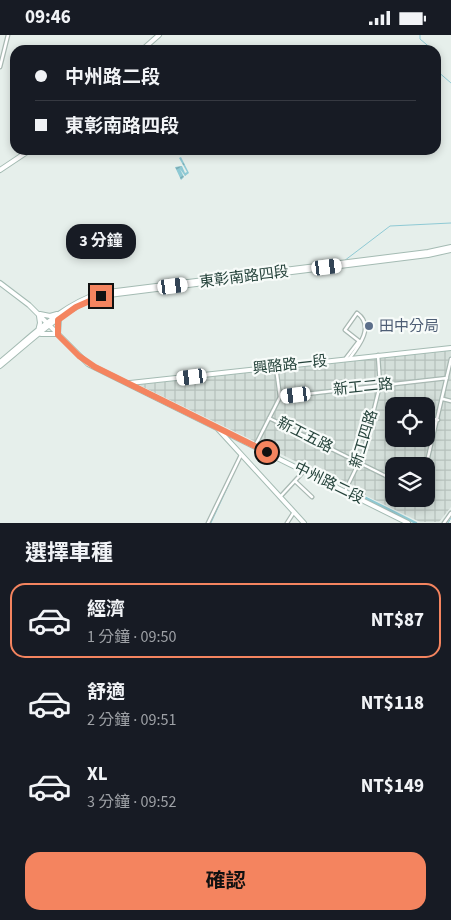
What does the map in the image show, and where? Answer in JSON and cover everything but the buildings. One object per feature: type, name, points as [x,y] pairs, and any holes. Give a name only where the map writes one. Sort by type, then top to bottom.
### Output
[{"type":"street","points":[[0,67],[6,51],[8,35]]},
{"type":"street","points":[[148,45],[159,35]]},
{"type":"street","points":[[0,170],[22,155]]},
{"type":"street","name":"東彰南路四段","points":[[0,366],[59,316],[83,303],[111,294],[428,255],[451,249]]},
{"type":"street","name":"中州路二段","points":[[0,283],[38,314],[88,363],[408,523]]},
{"type":"street","points":[[357,313],[362,317],[365,336],[347,359],[359,341],[345,330],[357,313]]},
{"type":"street","points":[[38,314],[59,316],[57,323],[58,335],[38,333],[40,323],[38,314]]},
{"type":"street","name":"東彰南路四段","points":[[0,362],[38,333]]},
{"type":"street","name":"興酪路一段","points":[[129,383],[451,347]]},
{"type":"street","name":"新工四路","points":[[345,491],[359,463],[380,385],[378,355]]},
{"type":"street","points":[[428,457],[451,359]]},
{"type":"street","points":[[255,446],[280,397],[276,367]]},
{"type":"street","name":"新工二路","points":[[280,397],[447,378]]},
{"type":"street","points":[[442,399],[451,401]]},
{"type":"street","name":"新工五路","points":[[269,418],[385,476]]},
{"type":"street","points":[[216,427],[304,523]]},
{"type":"street","points":[[208,523],[240,455]]},
{"type":"street","points":[[280,497],[304,471]]},
{"type":"street","points":[[295,481],[312,497]]},
{"type":"street","points":[[287,523],[294,512]]},
{"type":"street","points":[[444,523],[451,513]]},
{"type":"shaded area","points":[[451,349],[451,507],[439,522],[420,522],[389,507],[435,507],[435,457],[385,457],[385,505],[137,384]]},
{"type":"water","points":[[181,157],[189,173],[185,176],[180,169],[184,177],[181,180],[175,167],[182,166],[185,173],[187,172],[179,158]]},
{"type":"waterway","points":[[420,35],[420,39],[427,45]]},
{"type":"waterway","points":[[441,74],[451,83]]},
{"type":"waterway","points":[[344,261],[390,226],[451,223]]},
{"type":"waterway","points":[[210,523],[230,480]]},
{"type":"waterway","points":[[354,492],[416,523]]},
{"type":"waterway","points":[[448,523],[451,518]]},
{"type":"place","name":"田中分局","points":[[369,326]]},
{"type":"route","points":[[101,296],[76,307],[58,320],[58,335],[79,356],[95,367],[267,452]]}]
